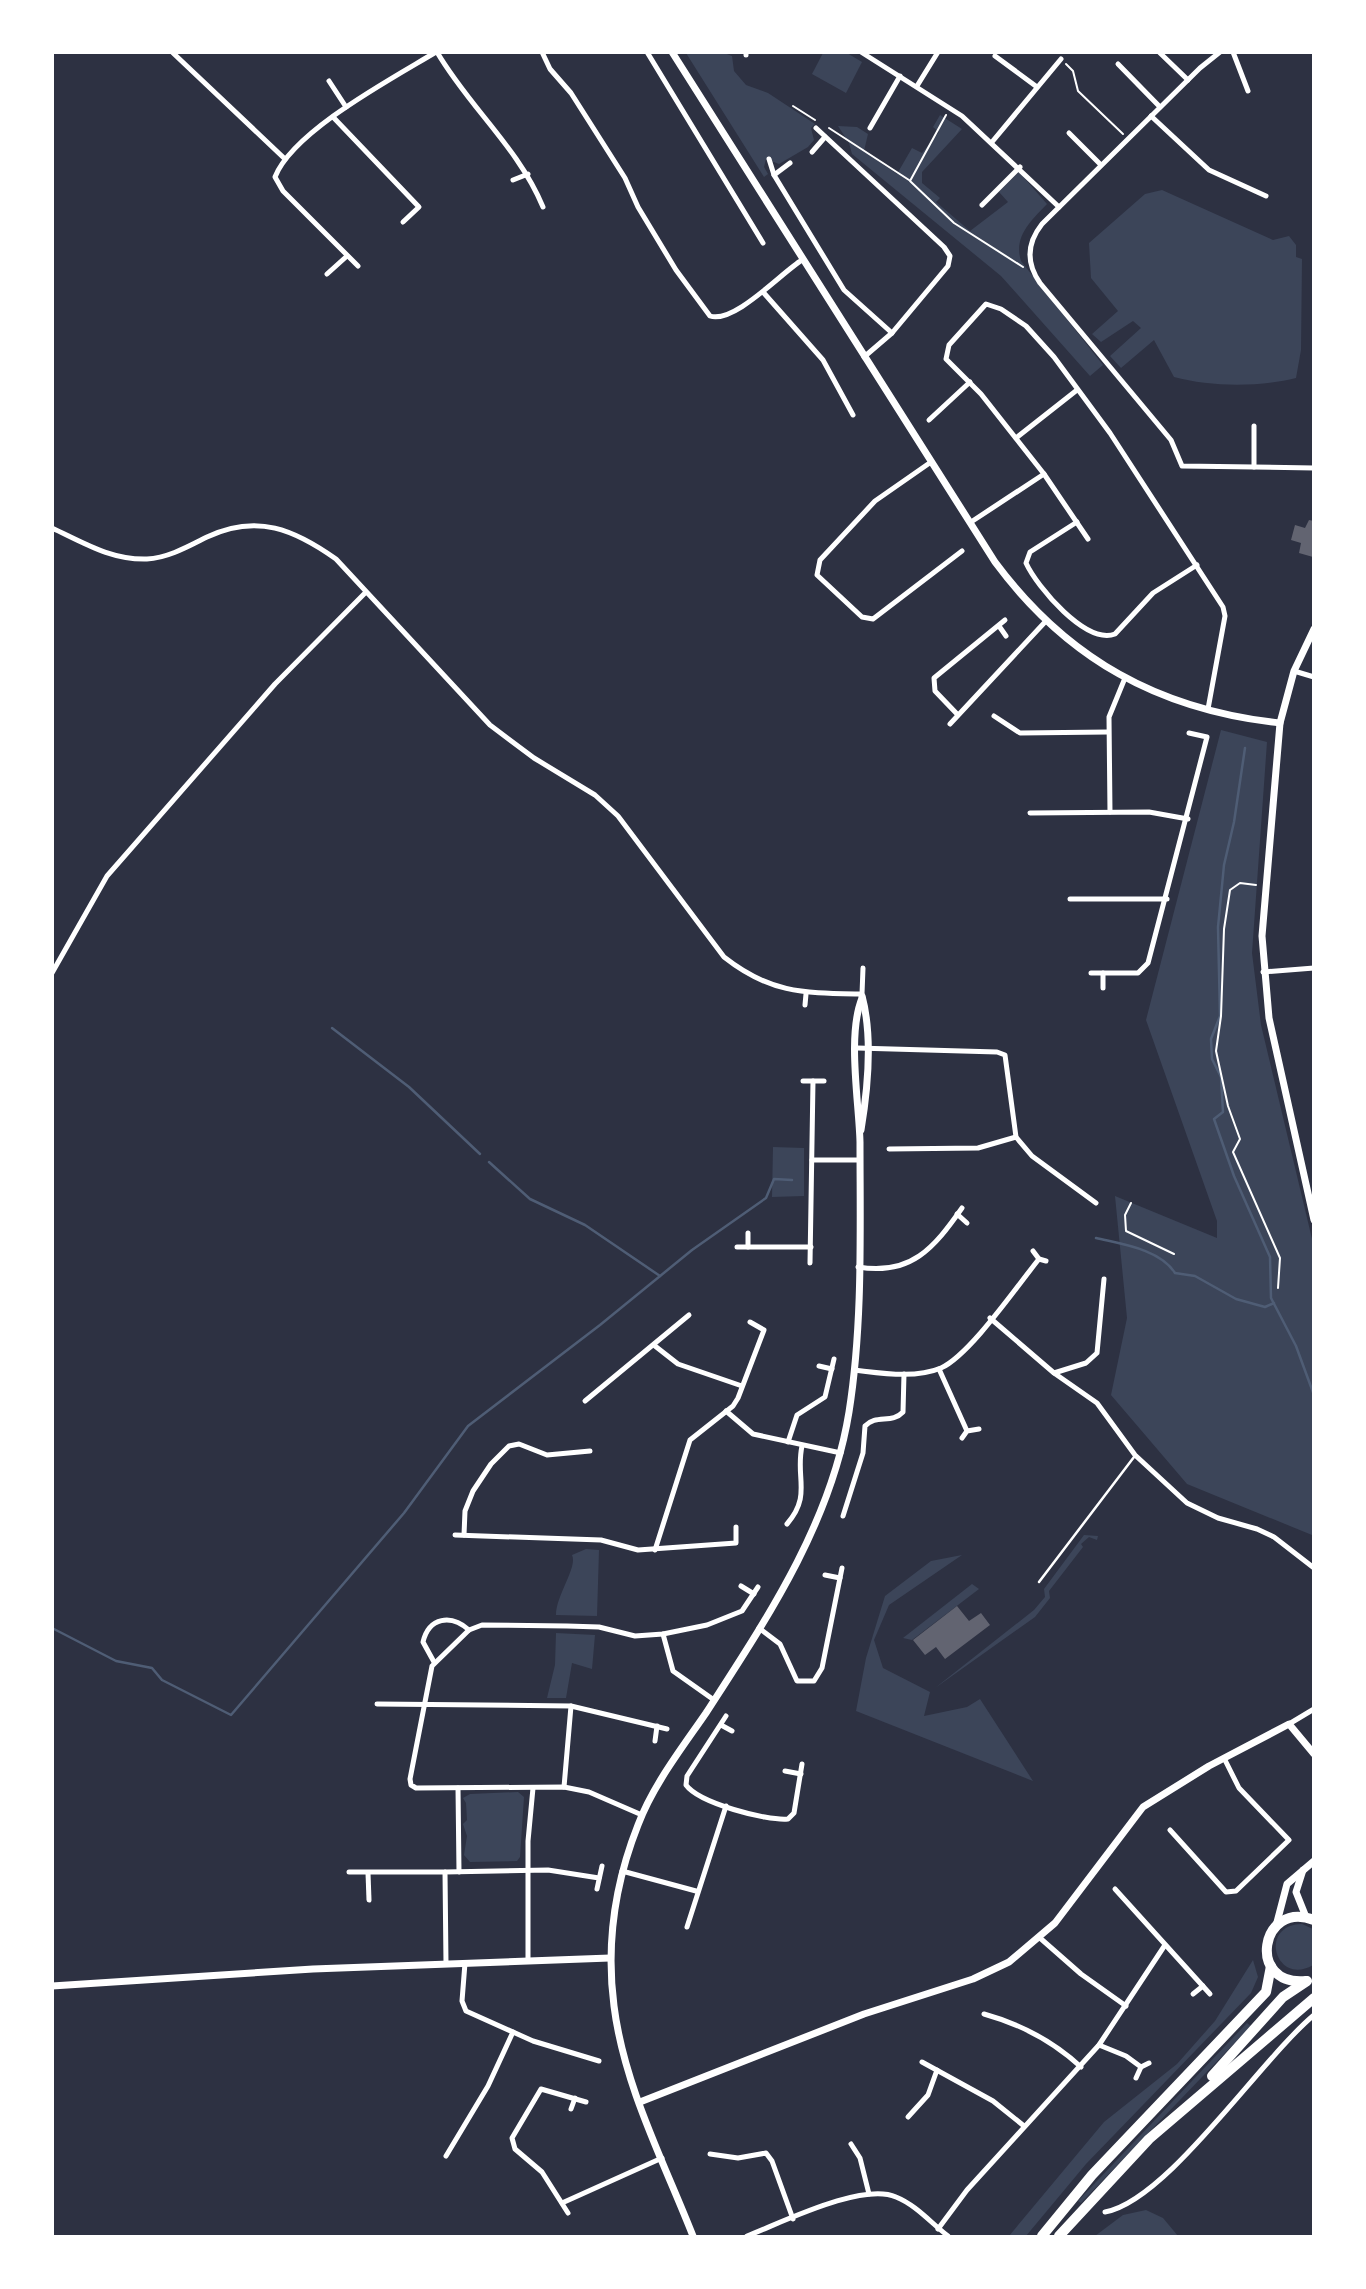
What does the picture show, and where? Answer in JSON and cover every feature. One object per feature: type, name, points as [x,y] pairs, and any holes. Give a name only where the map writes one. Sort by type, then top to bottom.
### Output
[{"type":"highway","points":[[1042,2236],[1091,2175],[1266,1992],[1271,1966],[1266,1945],[1276,1926],[1295,1916],[1310,1918]]},
{"type":"highway","points":[[1271,1966],[1287,1979],[1310,1979]]},
{"type":"highway","points":[[1059,2236],[1283,1997],[1310,1979]]},
{"type":"highway","points":[[1149,2139],[1314,1998]]},
{"type":"street","points":[[172,52],[285,159]]},
{"type":"street","points":[[358,265],[283,191],[275,177],[285,159],[333,117],[436,52],[452,79],[510,147],[528,174],[543,207]]},
{"type":"street","points":[[542,52],[550,69],[571,93],[625,178],[638,208],[677,272],[708,314],[720,317],[763,292],[779,275],[802,260]]},
{"type":"street","points":[[647,52],[763,243]]},
{"type":"street","points":[[672,52],[995,562],[1045,622],[1081,653],[1125,678],[1208,709],[1280,723]]},
{"type":"street","points":[[861,52],[950,108],[1020,167],[1059,207]]},
{"type":"street","points":[[917,86],[938,52]]},
{"type":"street","points":[[1158,52],[1188,80]]},
{"type":"street","points":[[1220,52],[1160,107],[1042,224],[1031,242],[1030,257],[1034,273],[1171,440],[1179,462],[1185,467],[1314,468]]},
{"type":"street","points":[[1233,52],[1248,91]]},
{"type":"street","points":[[995,56],[1037,87]]},
{"type":"street","points":[[992,142],[1061,59]]},
{"type":"street","points":[[1118,64],[1160,107]]},
{"type":"street","points":[[870,128],[900,76]]},
{"type":"street","points":[[328,81],[346,107]]},
{"type":"street","points":[[1152,116],[1209,170],[1266,196]]},
{"type":"street","points":[[333,117],[419,208],[403,222]]},
{"type":"street","points":[[816,124],[825,137],[950,255],[948,267],[892,333],[864,357]]},
{"type":"street","points":[[1069,132],[1101,165]]},
{"type":"street","points":[[812,152],[825,137]]},
{"type":"street","points":[[769,159],[774,175],[848,294],[892,333]]},
{"type":"street","points":[[774,175],[790,163]]},
{"type":"street","points":[[982,205],[1020,167]]},
{"type":"street","points":[[513,180],[528,174]]},
{"type":"street","points":[[327,274],[347,256]]},
{"type":"street","points":[[763,292],[823,360],[853,415]]},
{"type":"street","points":[[1088,539],[1016,438],[970,382],[949,364],[945,352],[950,343],[989,304],[1031,330],[1110,433],[1197,565],[1225,614],[1208,709]]},
{"type":"street","points":[[929,420],[970,382]]},
{"type":"street","points":[[1016,438],[1077,390]]},
{"type":"street","points":[[1254,426],[1255,467]]},
{"type":"street","points":[[932,462],[875,501],[820,560],[817,575],[862,617],[873,619],[962,551]]},
{"type":"street","points":[[971,522],[1044,474]]},
{"type":"street","points":[[1077,522],[1030,552],[1026,563],[1038,582],[1065,612],[1087,628],[1103,635],[1115,634],[1153,593],[1197,565]]},
{"type":"street","points":[[52,528],[114,557],[150,559],[236,528],[271,525],[312,542],[336,559],[490,724],[534,758],[595,795],[618,816],[724,957],[765,984],[806,993],[862,996]]},
{"type":"street","points":[[52,973],[93,897],[116,865],[275,684],[365,593]]},
{"type":"street","points":[[958,715],[935,691],[934,678],[1005,620]]},
{"type":"street","points":[[950,724],[1045,622]]},
{"type":"street","points":[[999,626],[1006,636]]},
{"type":"street","points":[[1314,629],[1294,671],[1280,723],[1264,886],[1263,972],[1278,1060],[1314,1220]]},
{"type":"street","points":[[1294,671],[1314,677]]},
{"type":"street","points":[[1110,812],[1109,717],[1125,678]]},
{"type":"street","points":[[993,716],[1020,733],[1108,732]]},
{"type":"street","points":[[1091,973],[1137,973],[1146,968],[1167,899],[1207,737],[1189,733]]},
{"type":"street","points":[[1030,813],[1155,812],[1188,819]]},
{"type":"street","points":[[1070,899],[1167,899]]},
{"type":"street","points":[[860,1138],[856,1104],[856,1048],[857,1010],[862,996],[863,968]]},
{"type":"street","points":[[1263,972],[1314,968]]},
{"type":"street","points":[[1103,973],[1103,988]]},
{"type":"street","points":[[805,1004],[806,993]]},
{"type":"street","points":[[693,2236],[640,2102],[617,2026],[610,1958],[622,1871],[642,1815],[759,1629],[806,1545],[841,1452],[854,1370],[858,1320],[859,1160],[866,1104],[867,1048],[867,1010],[862,996]]},
{"type":"street","points":[[856,1048],[997,1052],[1005,1055],[1016,1137],[1032,1156],[1096,1203]]},
{"type":"street","points":[[803,1081],[824,1081]]},
{"type":"street","points":[[810,1263],[813,1081]]},
{"type":"street","points":[[889,1149],[978,1148],[1016,1137]]},
{"type":"street","points":[[812,1160],[859,1160]]},
{"type":"street","points":[[858,1267],[896,1268],[915,1260],[962,1208]]},
{"type":"street","points":[[957,1214],[967,1223]]},
{"type":"street","points":[[748,1233],[748,1247]]},
{"type":"street","points":[[737,1247],[811,1247]]},
{"type":"street","points":[[1033,1251],[1039,1259],[1046,1261]]},
{"type":"street","points":[[854,1370],[904,1374],[939,1369],[960,1354],[1039,1259]]},
{"type":"street","points":[[1054,1373],[1086,1363],[1097,1353],[1104,1279]]},
{"type":"street","points":[[585,1401],[656,1346],[690,1315]]},
{"type":"street","points":[[990,1318],[1054,1373],[1097,1403],[1135,1455],[1187,1503],[1218,1518],[1257,1529],[1274,1537],[1314,1568]]},
{"type":"street","points":[[656,1549],[689,1443],[696,1433],[736,1402],[764,1330],[750,1322]]},
{"type":"street","points":[[656,1346],[678,1364],[742,1386]]},
{"type":"street","points":[[788,1442],[797,1415],[825,1397],[834,1359]]},
{"type":"street","points":[[819,1366],[832,1369]]},
{"type":"street","points":[[939,1369],[967,1431]]},
{"type":"street","points":[[843,1516],[863,1453],[864,1426],[875,1419],[896,1418],[903,1412],[904,1374]]},
{"type":"street","points":[[726,1412],[752,1434],[841,1452]]},
{"type":"street","points":[[961,1438],[967,1431],[979,1429]]},
{"type":"street","points":[[464,1535],[466,1511],[473,1491],[491,1464],[509,1446],[519,1444],[547,1455],[590,1451]]},
{"type":"street","points":[[787,1524],[798,1511],[804,1487],[800,1463],[802,1446]]},
{"type":"street","points":[[455,1535],[601,1540],[625,1548],[656,1549],[736,1543],[736,1527]]},
{"type":"street","points":[[759,1629],[780,1644],[797,1681],[814,1681],[822,1668],[842,1567]]},
{"type":"street","points":[[825,1574],[840,1578]]},
{"type":"street","points":[[741,1586],[754,1594]]},
{"type":"street","points":[[642,1815],[589,1792],[564,1787],[416,1788],[411,1785],[427,1679],[434,1662],[469,1630],[489,1624],[599,1628],[638,1636],[707,1625],[747,1607],[758,1587]]},
{"type":"street","points":[[434,1662],[423,1643],[432,1625],[441,1619],[452,1620],[469,1630]]},
{"type":"street","points":[[663,1634],[673,1671],[714,1700]]},
{"type":"street","points":[[377,1704],[571,1706],[667,1729]]},
{"type":"street","points":[[564,1787],[571,1706]]},
{"type":"street","points":[[640,2102],[864,2014],[973,1979],[1009,1962],[1040,1938],[1143,1807],[1224,1758],[1314,1710]]},
{"type":"street","points":[[726,1716],[685,1782],[697,1795],[726,1806],[781,1820],[790,1818],[794,1811],[802,1764]]},
{"type":"street","points":[[1289,1724],[1314,1754]]},
{"type":"street","points":[[721,1725],[732,1731]]},
{"type":"street","points":[[654,1741],[657,1726]]},
{"type":"street","points":[[1170,1830],[1226,1892],[1236,1891],[1289,1840],[1239,1788],[1224,1758]]},
{"type":"street","points":[[785,1771],[801,1774]]},
{"type":"street","points":[[458,1788],[459,1872]]},
{"type":"street","points":[[528,1960],[528,1870],[533,1788]]},
{"type":"street","points":[[687,1927],[696,1891],[716,1843],[726,1806]]},
{"type":"street","points":[[1276,1926],[1287,1884],[1314,1861]]},
{"type":"street","points":[[597,1889],[602,1866]]},
{"type":"street","points":[[1306,1867],[1296,1892],[1310,1918]]},
{"type":"street","points":[[349,1872],[528,1870],[558,1871],[599,1878]]},
{"type":"street","points":[[622,1871],[696,1891]]},
{"type":"street","points":[[445,1872],[446,1964]]},
{"type":"street","points":[[368,1873],[369,1900]]},
{"type":"street","points":[[1115,1889],[1210,1994]]},
{"type":"street","points":[[1040,1938],[1081,1974],[1126,2006]]},
{"type":"street","points":[[938,2229],[1024,2126],[1099,2045],[1165,1945]]},
{"type":"street","points":[[52,1986],[446,1964],[610,1958]]},
{"type":"street","points":[[466,1963],[462,2001],[466,2011],[513,2032],[599,2060]]},
{"type":"street","points":[[1193,1994],[1203,1986]]},
{"type":"street","points":[[1296,2012],[1312,2016]]},
{"type":"street","points":[[984,2014],[1001,2018],[1058,2046],[1081,2067]]},
{"type":"street","points":[[1105,2212],[1121,2209],[1137,2198],[1183,2156],[1261,2068],[1312,2016]]},
{"type":"street","points":[[446,2157],[488,2085],[513,2032]]},
{"type":"street","points":[[1099,2045],[1126,2056],[1141,2067]]},
{"type":"street","points":[[922,2062],[1000,2105],[1024,2126]]},
{"type":"street","points":[[1136,2078],[1141,2067],[1149,2063]]},
{"type":"street","points":[[908,2117],[926,2098],[937,2070]]},
{"type":"street","points":[[568,2213],[540,2169],[514,2148],[512,2138],[540,2090],[546,2088],[586,2102]]},
{"type":"street","points":[[570,2109],[575,2098]]},
{"type":"street","points":[[851,2144],[860,2158],[869,2194]]},
{"type":"street","points":[[710,2154],[738,2158],[766,2153],[772,2161],[793,2219]]},
{"type":"street","points":[[562,2203],[662,2158]]},
{"type":"street","points":[[747,2236],[869,2194],[888,2194],[902,2200],[947,2236]]},
{"type":"lane","points":[[1039,1582],[1135,1455]]},
{"type":"path","points":[[1061,59],[1073,71],[1079,91],[1128,139]]},
{"type":"path","points":[[793,106],[816,124]]},
{"type":"path","points":[[910,181],[950,108]]},
{"type":"path","points":[[828,128],[910,181],[954,223],[1034,273]]},
{"type":"path","points":[[1264,886],[1240,883],[1230,890],[1224,929],[1221,1016],[1216,1051],[1228,1106],[1240,1139],[1233,1153],[1280,1258],[1279,1288]]},
{"type":"path","points":[[1131,1203],[1125,1215],[1126,1231],[1174,1254]]},
{"type":"shaded area","points":[[686,53],[724,53],[732,56],[734,71],[746,85],[768,93],[815,124],[811,128],[814,140],[808,147],[779,164],[766,159],[764,167],[768,174],[764,177]]},
{"type":"shaded area","points":[[823,53],[847,53],[862,62],[846,93],[812,74]]},
{"type":"shaded area","points":[[940,115],[962,129],[922,172],[922,183],[940,198],[936,202],[970,231],[1008,202],[999,192],[1019,172],[1047,204],[1025,229],[1019,252],[1021,261],[1103,365],[1090,376],[1001,276],[852,154],[849,143],[838,126],[857,127],[868,134],[864,151],[897,174],[912,148],[922,153],[939,132],[933,127]]},
{"type":"shaded area","points":[[1162,190],[1273,240],[1289,236],[1296,245],[1296,257],[1302,259],[1301,350],[1296,378],[1235,385],[1203,383],[1174,377],[1154,340],[1121,368],[1110,356],[1141,328],[1133,321],[1101,342],[1092,334],[1118,311],[1091,278],[1089,243],[1145,194]]},
{"type":"shaded area","points":[[1221,730],[1267,742],[1252,953],[1261,1025],[1313,1243],[1312,1535],[1187,1484],[1111,1395],[1127,1318],[1115,1196],[1217,1238],[1217,1221],[1146,1020]]},
{"type":"shaded area","points":[[773,1147],[804,1148],[804,1196],[772,1197]]},
{"type":"shaded area","points":[[1084,1535],[1098,1536],[1097,1540],[1089,1537],[1081,1544],[1083,1547],[1049,1591],[1050,1598],[1035,1617],[935,1688],[1034,1610],[1045,1597],[1044,1589]]},
{"type":"shaded area","points":[[586,1549],[599,1550],[597,1616],[556,1615],[559,1599],[572,1567],[572,1555]]},
{"type":"shaded area","points":[[962,1555],[889,1605],[874,1640],[883,1668],[930,1692],[924,1716],[967,1707],[980,1699],[1033,1781],[856,1711],[866,1658],[885,1596],[931,1561]]},
{"type":"shaded area","points":[[972,1584],[979,1589],[912,1640],[903,1638]]},
{"type":"shaded area","points":[[556,1633],[595,1635],[592,1669],[572,1663],[566,1698],[547,1698],[555,1665]]},
{"type":"shaded area","points":[[518,1792],[524,1797],[520,1857],[517,1861],[470,1862],[464,1855],[467,1836],[463,1824],[467,1820],[463,1798],[470,1794]]},
{"type":"shaded area","points":[[1302,1924],[1313,1929],[1313,1965],[1300,1970],[1289,1968],[1281,1962],[1276,1943],[1280,1934],[1288,1927]]},
{"type":"shaded area","points":[[1253,1960],[1258,1977],[1251,1993],[1086,2164],[1026,2236],[1009,2236],[1104,2122],[1177,2064],[1215,2021]]},
{"type":"shaded area","points":[[1247,2023],[1251,2026],[1081,2203],[1078,2201]]},
{"type":"shaded area","points":[[1146,2210],[1163,2218],[1178,2236],[1095,2236],[1123,2215]]},
{"type":"building","points":[[1309,520],[1314,521],[1313,557],[1299,553],[1301,543],[1291,540],[1295,525],[1305,528]]},
{"type":"building","points":[[957,1606],[969,1621],[981,1613],[990,1625],[945,1659],[936,1647],[925,1655],[913,1640]]},
{"type":"waterway","points":[[1245,748],[1234,822],[1224,865],[1218,927],[1220,1016],[1211,1039],[1212,1059],[1221,1077],[1223,1112],[1214,1119],[1234,1176],[1270,1257],[1271,1298],[1296,1346],[1314,1395]]},
{"type":"waterway","points":[[332,1028],[409,1087],[480,1154]]},
{"type":"waterway","points":[[489,1162],[530,1199],[585,1225],[660,1276]]},
{"type":"waterway","points":[[52,1628],[116,1661],[152,1668],[162,1680],[231,1715],[404,1513],[468,1426],[600,1325],[692,1250],[766,1198],[774,1179],[792,1180]]},
{"type":"waterway","points":[[1096,1238],[1150,1253],[1160,1258],[1175,1273],[1195,1276],[1236,1299],[1265,1307],[1274,1303]]}]
